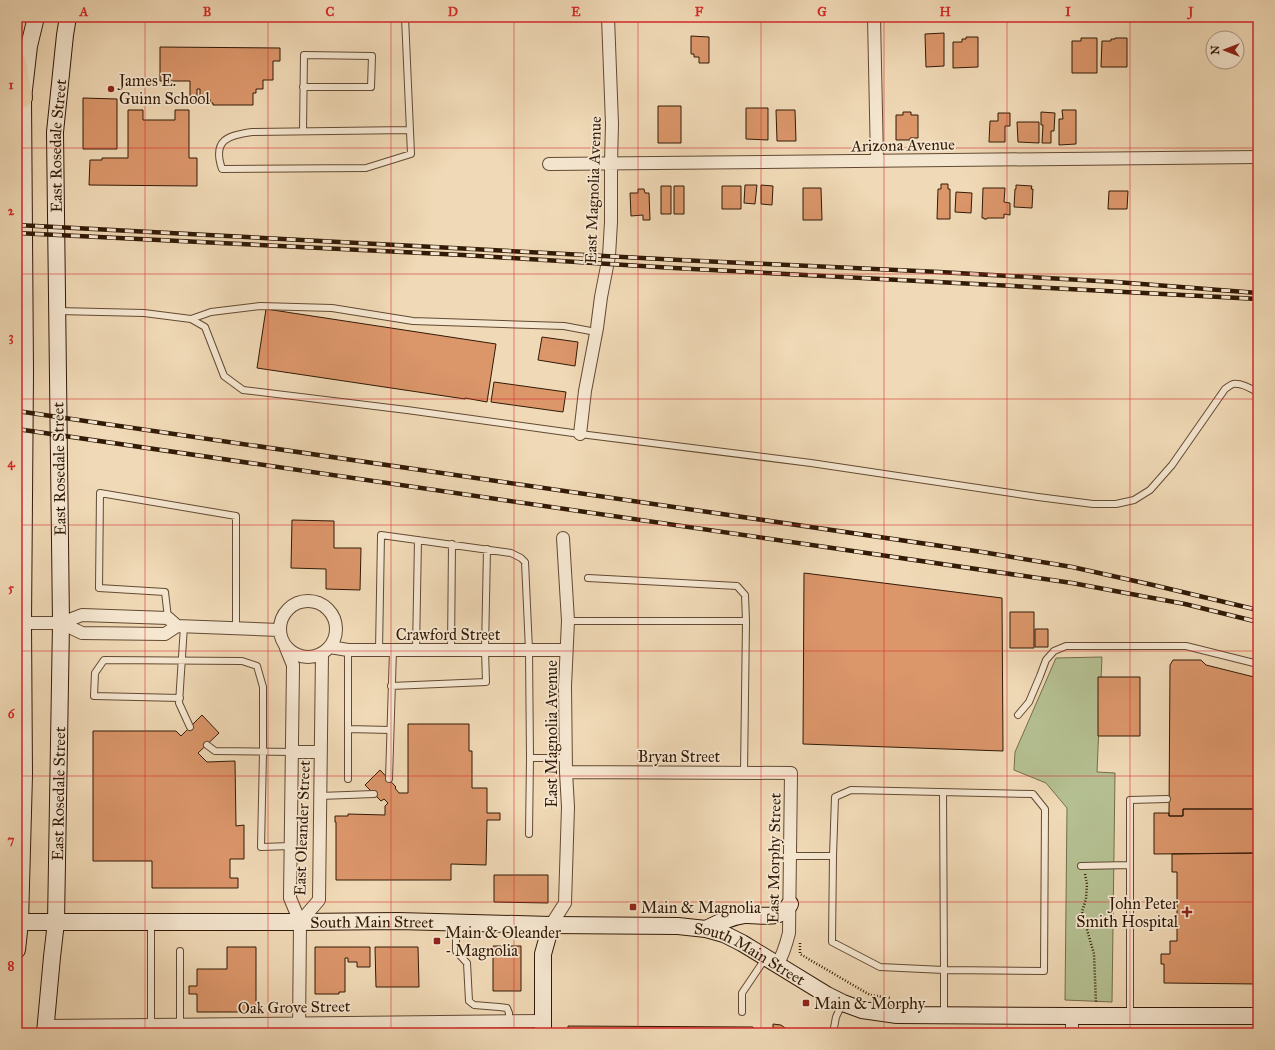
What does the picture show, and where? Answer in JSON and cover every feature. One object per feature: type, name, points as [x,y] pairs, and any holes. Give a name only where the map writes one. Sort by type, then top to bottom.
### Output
[{"type":"main road","name":"East Rosedale Street","points":[[17,950],[19,922],[20,623],[25,379],[20,169],[23,98],[29,46],[36,17]]},
{"type":"main road","name":"East Rosedale Street","points":[[45,1029],[56,922],[61,623],[55,126],[68,17]]},
{"type":"main road","points":[[17,62],[23,98]]},
{"type":"main road","points":[[706,929],[722,920],[744,915],[780,914],[790,904]]},
{"type":"main road","name":"South Main Street","points":[[19,922],[398,921],[551,925],[678,926],[706,929],[724,934],[742,943],[827,995],[862,1010],[881,1013],[897,1015],[1258,1016]]},
{"type":"main road","points":[[543,1027],[543,954],[551,925]]},
{"type":"street","name":"East Magnolia Avenue","points":[[580,434],[585,391],[609,256],[611,222],[612,124],[608,17]]},
{"type":"street","points":[[874,17],[877,161]]},
{"type":"street","name":"Arizona Avenue","points":[[549,164],[1258,157]]},
{"type":"street","name":"East Magnolia Avenue","points":[[551,925],[565,903],[568,807],[566,772],[566,650],[568,621],[563,538]]},
{"type":"street","points":[[299,602],[317,602],[331,613],[336,631],[326,651],[303,658],[286,648],[279,630],[285,612],[290,608],[299,602]]},
{"type":"street","points":[[20,623],[61,623],[82,616],[279,630]]},
{"type":"street","points":[[61,623],[82,633],[165,634],[176,623]]},
{"type":"street","name":"East Oleander Street","points":[[286,648],[293,665],[290,898],[300,922],[299,1028]]},
{"type":"street","name":"Crawford Street","points":[[326,651],[566,650]]},
{"type":"street","name":"East Oleander Street","points":[[300,922],[318,900],[321,752],[326,651]]},
{"type":"street","name":"East Oleander Street","points":[[292,752],[321,752]]},
{"type":"street","name":"Bryan Street","points":[[566,772],[791,772]]},
{"type":"street","name":"East Morphy Street","points":[[772,961],[782,956],[789,933],[791,772]]},
{"type":"street","points":[[1072,1016],[1072,1033]]},
{"type":"street","name":"Oak Grove Street","points":[[45,1029],[180,1024],[299,1028],[509,1022],[543,1027]]},
{"type":"lane","points":[[405,17],[410,130],[411,154],[366,168],[222,169],[219,160],[219,150],[224,140],[235,134],[252,132],[410,130]]},
{"type":"lane","points":[[303,87],[371,87],[372,56],[304,55],[303,87],[303,131]]},
{"type":"lane","points":[[191,319],[211,312],[260,306],[332,308],[414,321],[564,326],[596,332]]},
{"type":"lane","points":[[57,311],[144,313],[191,319],[205,327],[224,376],[243,390],[811,463],[1093,504],[1116,504],[1134,500],[1150,490],[1172,465],[1225,389],[1232,384],[1239,384],[1258,393]]},
{"type":"lane","points":[[190,727],[179,703],[182,660],[176,623],[165,592],[99,588],[100,493],[236,516],[236,628]]},
{"type":"lane","points":[[379,650],[380,535],[511,553],[521,558],[525,562],[529,650],[529,834]]},
{"type":"lane","points":[[416,650],[418,540]]},
{"type":"lane","points":[[451,650],[452,544]]},
{"type":"lane","points":[[392,686],[486,682],[485,650],[487,549]]},
{"type":"lane","points":[[588,578],[737,586],[745,595],[744,772]]},
{"type":"lane","points":[[568,621],[746,621]]},
{"type":"lane","points":[[1018,715],[1029,702],[1046,660],[1054,651],[1066,646],[1186,646],[1258,664]]},
{"type":"lane","points":[[348,650],[348,779]]},
{"type":"lane","points":[[389,779],[393,650]]},
{"type":"lane","points":[[180,698],[94,696],[95,673],[104,660],[242,661],[257,666],[263,687],[261,847],[290,846]]},
{"type":"lane","points":[[348,729],[390,730]]},
{"type":"lane","points":[[206,745],[215,751],[292,752]]},
{"type":"lane","points":[[530,758],[566,758]]},
{"type":"lane","points":[[851,790],[1033,794],[1045,809],[1044,971],[944,970],[880,967],[832,942],[833,856],[835,796],[851,790]]},
{"type":"lane","points":[[943,792],[944,1015]]},
{"type":"lane","points":[[320,796],[374,794]]},
{"type":"lane","points":[[1130,1016],[1130,800],[1167,800]]},
{"type":"lane","points":[[790,856],[833,856]]},
{"type":"lane","points":[[1081,866],[1130,865]]},
{"type":"lane","points":[[151,922],[151,1025]]},
{"type":"lane","points":[[456,922],[456,951],[467,962],[469,1002],[474,1006],[507,1008],[509,1013],[509,1022]]},
{"type":"lane","points":[[180,951],[180,1024]]},
{"type":"lane","points":[[742,1012],[742,993],[772,961]]},
{"type":"lane","points":[[833,1033],[836,1017],[843,1003]]},
{"type":"path","points":[[1081,866],[1085,872],[1086,884],[1086,899],[1082,912],[1094,954],[1096,1005]]},
{"type":"path","points":[[800,939],[800,954],[870,995],[892,998]]},
{"type":"green space","points":[[1102,657],[1097,772],[1115,773],[1112,1002],[1065,1000],[1067,808],[1046,783],[1014,770],[1015,752],[1056,658]]},
{"type":"building","points":[[944,33],[944,66],[926,67],[925,34]]},
{"type":"building","points":[[691,36],[709,37],[709,63],[699,63],[699,57],[694,57],[694,54],[691,54]]},
{"type":"building","points":[[966,37],[978,37],[978,67],[953,68],[953,42],[962,42],[962,39],[966,39]]},
{"type":"building","points":[[1081,38],[1097,38],[1097,73],[1072,73],[1072,41],[1081,41]]},
{"type":"building","points":[[1127,38],[1127,67],[1101,67],[1102,41],[1111,41],[1111,39]]},
{"type":"building","points":[[160,47],[280,48],[280,61],[273,61],[273,80],[263,80],[263,89],[256,89],[256,93],[253,93],[253,105],[213,105],[213,103],[210,103],[210,99],[200,99],[200,89],[197,89],[197,102],[190,102],[190,81],[160,81]]},
{"type":"building","points":[[83,98],[117,99],[117,149],[83,149]]},
{"type":"building","points":[[658,106],[681,106],[681,143],[658,143]]},
{"type":"building","points":[[746,108],[768,108],[768,140],[746,139]]},
{"type":"building","points":[[128,110],[143,110],[143,120],[175,120],[175,110],[189,110],[189,158],[197,158],[197,186],[89,185],[90,160],[102,160],[102,158],[128,158]]},
{"type":"building","points":[[776,110],[795,110],[796,141],[777,141]]},
{"type":"building","points":[[1062,110],[1076,110],[1076,144],[1059,145],[1059,119],[1063,119]]},
{"type":"building","points":[[903,112],[911,112],[911,115],[918,115],[918,138],[910,138],[910,140],[896,140],[896,115],[903,115]]},
{"type":"building","points":[[1041,112],[1055,113],[1054,131],[1051,131],[1051,143],[1042,143],[1043,125],[1041,125]]},
{"type":"building","points":[[998,113],[1010,113],[1010,126],[1005,126],[1005,142],[989,142],[990,121],[998,121]]},
{"type":"building","points":[[1017,122],[1039,122],[1039,143],[1018,142]]},
{"type":"building","points":[[941,184],[948,184],[948,189],[950,189],[950,219],[937,219],[938,189],[941,189]]},
{"type":"building","points":[[745,185],[757,185],[755,204],[744,203]]},
{"type":"building","points":[[761,185],[773,186],[772,205],[761,204]]},
{"type":"building","points":[[1016,185],[1032,186],[1032,208],[1014,207]]},
{"type":"building","points":[[661,186],[671,186],[671,214],[661,214]]},
{"type":"building","points":[[674,186],[684,186],[684,214],[674,214]]},
{"type":"building","points":[[722,186],[741,186],[741,209],[722,209]]},
{"type":"building","points":[[803,188],[821,188],[822,220],[803,220]]},
{"type":"building","points":[[983,188],[1005,188],[1004,202],[1010,203],[1010,215],[1004,214],[1004,218],[982,218]]},
{"type":"building","points":[[638,189],[644,189],[645,193],[649,193],[650,220],[643,220],[643,215],[631,216],[630,193],[638,193]]},
{"type":"building","points":[[1256,189],[1258,189],[1258,227],[1254,227],[1254,193],[1256,193]]},
{"type":"building","points":[[1109,191],[1128,191],[1127,209],[1108,209]]},
{"type":"building","points":[[956,192],[972,193],[971,213],[955,212]]},
{"type":"building","points":[[266,309],[496,344],[487,402],[257,368]]},
{"type":"building","points":[[542,337],[578,342],[575,366],[538,360]]},
{"type":"building","points":[[494,382],[566,392],[563,412],[491,402]]},
{"type":"building","points":[[292,520],[334,521],[334,548],[361,548],[360,590],[326,589],[326,569],[291,568]]},
{"type":"building","points":[[804,573],[1002,598],[1003,751],[803,744]]},
{"type":"building","points":[[1010,612],[1034,612],[1034,648],[1010,648]]},
{"type":"building","points":[[1035,629],[1048,629],[1048,647],[1035,647]]},
{"type":"building","points":[[1173,660],[1201,660],[1206,665],[1258,678],[1258,809],[1183,809],[1183,816],[1169,816],[1170,665]]},
{"type":"building","points":[[1098,677],[1140,677],[1140,736],[1098,736]]},
{"type":"building","points":[[202,715],[219,733],[198,753],[207,762],[235,761],[236,826],[244,825],[244,859],[230,859],[230,878],[238,878],[238,888],[152,888],[152,861],[93,861],[93,731],[176,731],[181,736]]},
{"type":"building","points":[[408,724],[469,724],[469,751],[472,751],[472,788],[487,788],[487,813],[500,813],[500,820],[487,820],[486,865],[451,864],[451,880],[336,880],[335,816],[348,816],[348,814],[385,815],[385,806],[388,803],[384,799],[381,801],[365,785],[380,770],[396,787],[395,788],[399,793],[408,793]]},
{"type":"building","points":[[1183,809],[1258,809],[1258,853],[1154,854],[1154,813],[1169,813],[1169,816],[1183,816]]},
{"type":"building","points":[[1258,853],[1258,984],[1164,983],[1164,964],[1161,964],[1161,954],[1170,954],[1170,941],[1177,941],[1177,872],[1172,872],[1172,854]]},
{"type":"building","points":[[494,875],[548,875],[548,903],[494,902]]},
{"type":"building","points":[[493,946],[521,946],[521,991],[493,991]]},
{"type":"building","points":[[227,947],[256,947],[256,1012],[197,1012],[197,994],[189,994],[189,986],[197,986],[197,969],[227,969]]},
{"type":"building","points":[[315,947],[370,947],[370,967],[357,967],[357,962],[348,962],[348,958],[345,958],[345,992],[339,992],[339,994],[315,994]]},
{"type":"building","points":[[375,947],[418,947],[419,987],[376,987]]},
{"type":"building","points":[[773,1024],[781,1025],[792,1033],[773,1033]]},
{"type":"building","points":[[568,1026],[753,1027],[753,1033],[568,1033]]},
{"type":"railway","points":[[17,225],[680,260],[939,272],[1116,282],[1258,293]]},
{"type":"railway","points":[[17,233],[463,255],[674,268],[1258,299]]},
{"type":"railway","points":[[17,411],[982,552],[1072,567],[1258,610]]},
{"type":"railway","points":[[17,429],[1072,583],[1185,604],[1258,622]]},
{"type":"place","name":"James E. Guinn School","points":[[111,89]]},
{"type":"place","name":"Main & Magnolia","points":[[633,907]]},
{"type":"place","name":"John Peter Smith Hospital","points":[[1187,912]]},
{"type":"place","name":"Main & Oleander - Magnolia","points":[[437,941]]},
{"type":"place","name":"Main & Morphy","points":[[806,1003]]}]
